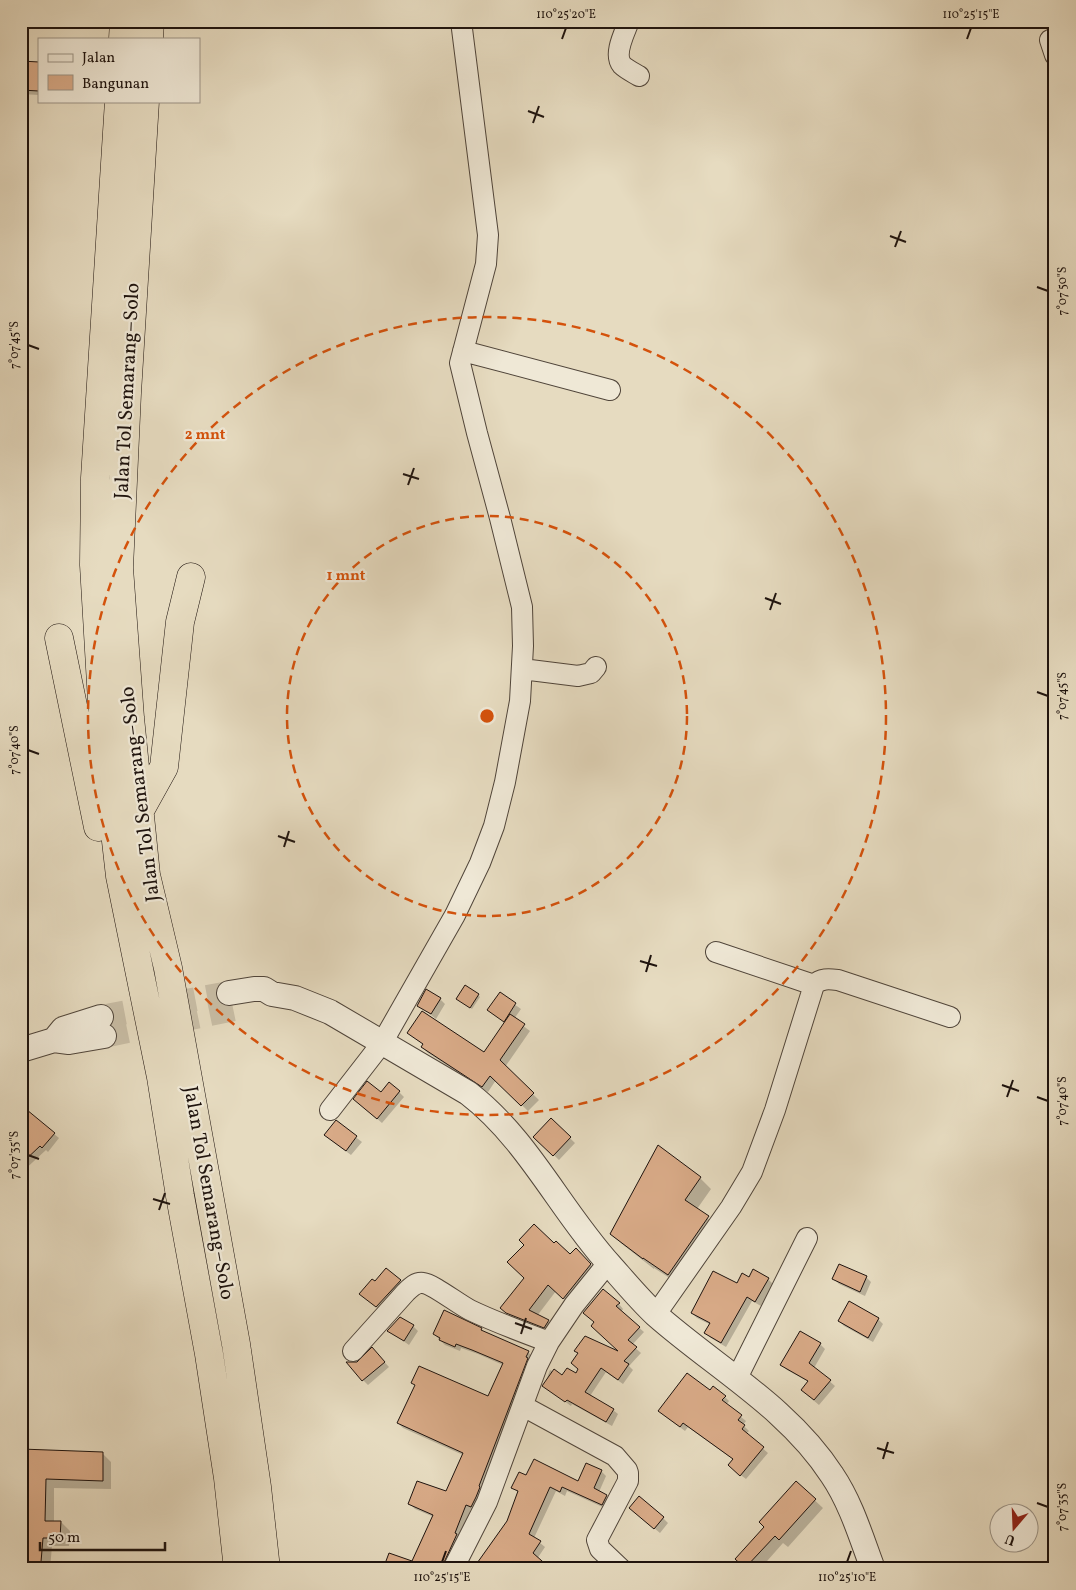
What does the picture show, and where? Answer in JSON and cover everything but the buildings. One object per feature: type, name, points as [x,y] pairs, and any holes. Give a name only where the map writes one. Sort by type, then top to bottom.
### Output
[{"type":"highway","points":[[123,38],[124,21]]},
{"type":"highway","points":[[148,38],[150,21]]},
{"type":"highway","name":"Jalan Tol Semarang–Solo","points":[[119,102],[95,478],[94,565],[104,735],[120,876],[161,1077],[210,1364],[228,1478],[238,1569]]},
{"type":"highway","name":"Jalan Tol Semarang–Solo","points":[[144,102],[119,568],[130,718],[146,876],[168,968],[236,1344],[257,1487],[266,1569]]},
{"type":"highway","points":[[140,812],[164,767],[180,622],[190,577]]},
{"type":"highway","points":[[59,638],[110,884],[134,946]]},
{"type":"street","points":[[330,1110],[382,1043],[455,915],[480,863],[494,826],[505,782],[520,702],[522,607],[460,363],[486,264],[488,235],[461,21]]},
{"type":"street","points":[[629,21],[619,50],[619,58],[622,64],[639,76]]},
{"type":"street","points":[[463,351],[610,390]]},
{"type":"street","points":[[522,669],[578,676],[590,673],[596,667]]},
{"type":"street","points":[[716,952],[814,984]]},
{"type":"street","points":[[656,1314],[731,1207],[752,1172],[775,1110],[814,984],[819,980],[838,980],[950,1017]]},
{"type":"street","points":[[231,1001],[265,1001],[272,994],[295,998],[314,1005],[330,1012],[468,1094],[484,1106],[504,1126],[608,1263],[656,1314],[776,1411],[795,1430],[832,1474],[845,1497],[873,1569]]},
{"type":"street","points":[[21,1050],[54,1040],[69,1042],[102,1026]]},
{"type":"street","points":[[736,1380],[808,1238]]},
{"type":"street","points":[[453,1569],[487,1502],[538,1366],[549,1342],[574,1305],[608,1263]]},
{"type":"street","points":[[353,1351],[413,1285],[421,1283],[430,1285],[454,1302],[470,1310],[549,1342]]},
{"type":"street","points":[[523,1406],[615,1456],[627,1470],[628,1481],[597,1540],[600,1549],[621,1569]]},
{"type":"tunnel","points":[[101,1017],[229,993]]},
{"type":"tunnel","points":[[104,1036],[234,1009]]}]
